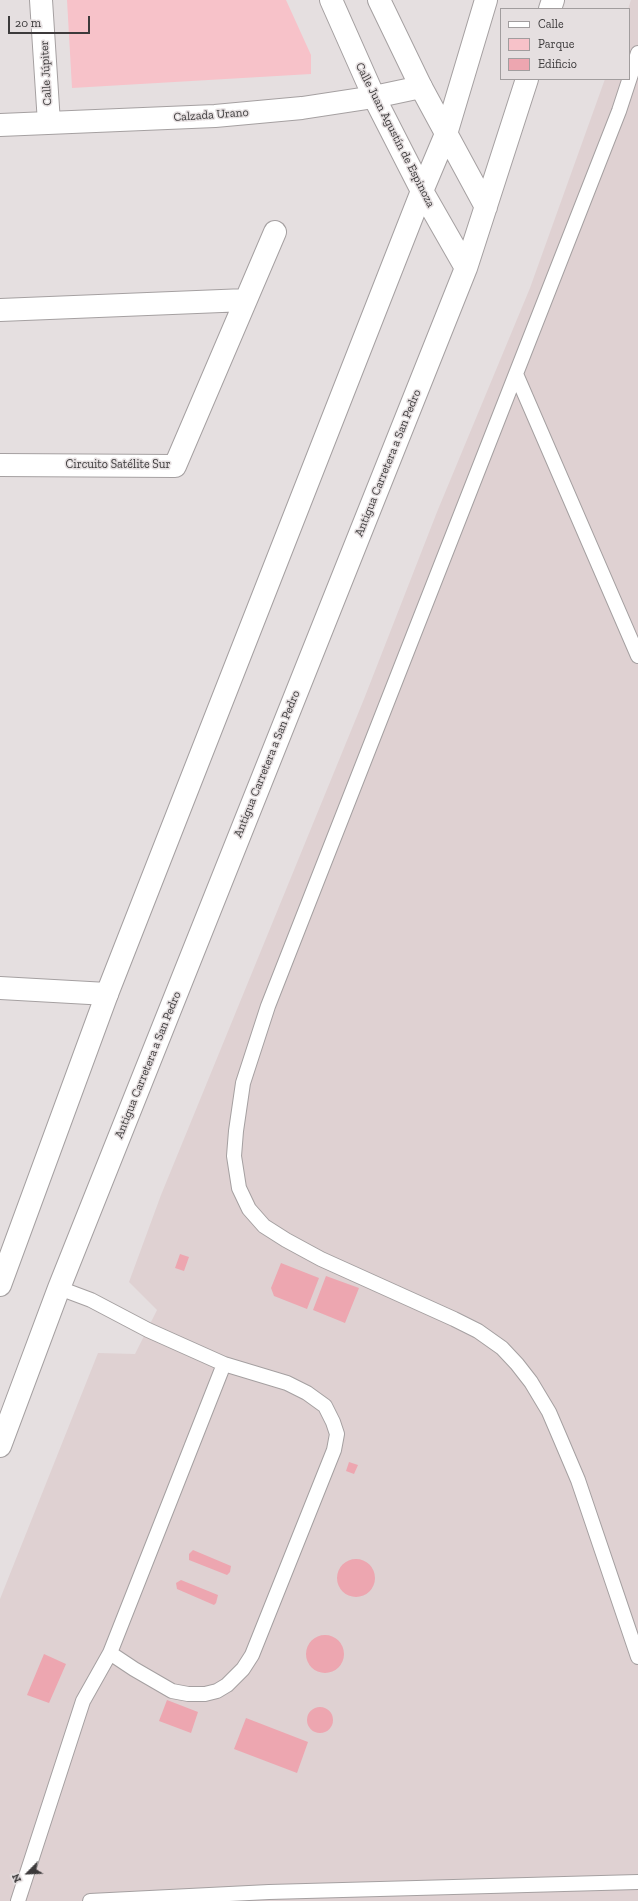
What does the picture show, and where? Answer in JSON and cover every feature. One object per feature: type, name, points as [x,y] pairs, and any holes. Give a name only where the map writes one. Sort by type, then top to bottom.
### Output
[{"type":"main road","name":"Calle Júpiter","points":[[41,0],[49,123]]},
{"type":"main road","name":"Calle Juan Agustín de Espinoza","points":[[331,0],[374,96],[422,191],[466,268]]},
{"type":"main road","points":[[379,0],[421,86],[486,207]]},
{"type":"main road","points":[[0,1285],[107,994],[422,191],[446,134],[486,0]]},
{"type":"main road","name":"Antigua Carretera a San Pedro","points":[[0,1446],[59,1288],[466,268],[527,80]]},
{"type":"main road","name":"Calzada Urano","points":[[0,125],[215,116],[302,108],[374,96],[421,86]]},
{"type":"main road","name":"Circuito Satélite Sur","points":[[0,465],[175,466],[275,232]]},
{"type":"main road","points":[[0,310],[246,300]]},
{"type":"main road","points":[[0,988],[107,994]]},
{"type":"lane","points":[[630,77],[638,52]]},
{"type":"lane","points":[[629,80],[619,111],[268,1006],[243,1083],[234,1156],[239,1188],[249,1209],[264,1226],[321,1259],[454,1318],[478,1331],[502,1348],[518,1364],[535,1388],[562,1440],[578,1480],[638,1657]]},
{"type":"lane","points":[[516,374],[638,656]]},
{"type":"lane","points":[[59,1288],[91,1300],[148,1330],[224,1364],[287,1383],[307,1393],[325,1406],[337,1434],[331,1457],[252,1655],[243,1669],[227,1685],[217,1691],[205,1694],[188,1694],[172,1690],[134,1669],[110,1653]]},
{"type":"lane","points":[[18,1901],[83,1701],[110,1653],[224,1364]]},
{"type":"lane","points":[[90,1901],[269,1892],[638,1882]]},
{"type":"shaded area","points":[[631,0],[638,0],[638,1901],[0,1901],[0,1599],[98,1353],[135,1354],[157,1310],[129,1282],[161,1195],[364,699],[437,512],[530,288],[605,80],[630,80],[630,8],[628,8]]},
{"type":"green space","points":[[67,0],[286,0],[311,55],[311,74],[72,88]]},
{"type":"building","points":[[180,1254],[189,1257],[184,1271],[175,1268]]},
{"type":"building","points":[[281,1263],[319,1278],[307,1309],[274,1296],[271,1288]]},
{"type":"building","points":[[326,1276],[359,1288],[345,1323],[313,1310]]},
{"type":"building","points":[[349,1462],[358,1465],[354,1474],[346,1471]]},
{"type":"building","points":[[193,1550],[231,1566],[230,1572],[227,1575],[189,1560],[189,1554]]},
{"type":"building","points":[[356,1559],[366,1562],[372,1568],[375,1578],[372,1588],[366,1594],[356,1597],[346,1594],[340,1588],[337,1578],[340,1568],[346,1562]]},
{"type":"building","points":[[181,1580],[218,1595],[216,1603],[214,1605],[177,1589],[176,1583]]},
{"type":"building","points":[[325,1635],[335,1638],[341,1644],[344,1654],[341,1664],[335,1670],[325,1673],[315,1670],[309,1664],[306,1654],[309,1644],[315,1638]]},
{"type":"building","points":[[44,1654],[66,1664],[49,1703],[27,1695]]},
{"type":"building","points":[[167,1700],[198,1712],[191,1733],[159,1721]]},
{"type":"building","points":[[320,1707],[329,1711],[333,1720],[329,1729],[320,1733],[311,1729],[307,1720],[311,1711]]},
{"type":"building","points":[[246,1718],[308,1742],[297,1773],[234,1749]]}]
